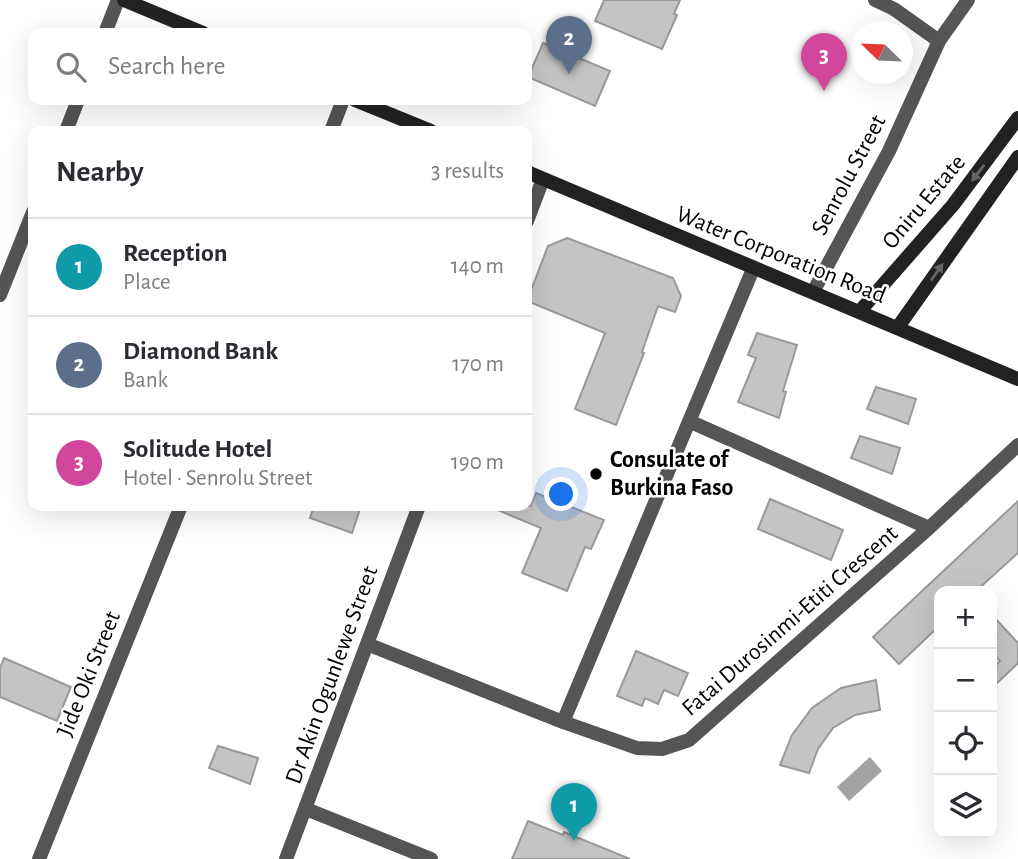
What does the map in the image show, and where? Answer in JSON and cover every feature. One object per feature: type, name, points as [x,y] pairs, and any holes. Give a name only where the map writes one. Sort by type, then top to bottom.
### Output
[{"type":"street","points":[[107,28],[118,0]]},
{"type":"street","points":[[124,0],[191,28]]},
{"type":"street","points":[[875,0],[894,9],[939,41]]},
{"type":"street","name":"Senrolu Street","points":[[813,292],[889,150],[939,41],[968,0]]},
{"type":"street","points":[[67,126],[76,105]]},
{"type":"street","points":[[333,126],[341,105]]},
{"type":"street","points":[[367,105],[419,126]]},
{"type":"street","name":"Oniru Estate","points":[[860,311],[953,205],[1018,118]]},
{"type":"street","name":"Oniru Estate","points":[[898,327],[1018,157]]},
{"type":"street","name":"Water Corporation Road","points":[[532,174],[1018,379]]},
{"type":"street","points":[[532,209],[543,179]]},
{"type":"street","points":[[0,295],[28,225]]},
{"type":"street","points":[[563,722],[754,269]]},
{"type":"street","points":[[691,422],[929,528]]},
{"type":"street","name":"Fatai Durosinmi-Etiti Crescent","points":[[367,644],[563,722],[638,748],[662,749],[689,740],[929,528],[1018,445]]},
{"type":"street","name":"Jide Oki Street","points":[[39,859],[178,511]]},
{"type":"street","name":"Dr Akin Ogunlewe Street","points":[[286,859],[417,511]]},
{"type":"street","points":[[306,809],[431,859]]},
{"type":"shaded area","points":[[870,757],[882,771],[849,801],[837,787]]},
{"type":"building","points":[[604,0],[680,0],[674,14],[677,15],[662,49],[595,21]]},
{"type":"building","points":[[543,43],[610,71],[595,106],[532,79],[532,68]]},
{"type":"building","points":[[567,238],[673,278],[681,296],[675,312],[658,306],[642,352],[644,353],[616,425],[575,409],[605,333],[532,303],[532,288],[548,246]]},
{"type":"building","points":[[757,333],[797,345],[783,391],[786,392],[779,418],[738,402],[756,358],[748,355]]},
{"type":"building","points":[[876,387],[916,399],[908,424],[867,409]]},
{"type":"building","points":[[860,436],[900,448],[892,474],[851,458]]},
{"type":"building","points":[[536,493],[604,520],[591,549],[585,547],[567,591],[522,573],[541,528],[500,511],[532,511]]},
{"type":"building","points":[[770,499],[843,530],[831,560],[758,529]]},
{"type":"building","points":[[1018,501],[1018,553],[982,586],[934,586],[934,631],[899,664],[873,637]]},
{"type":"building","points":[[312,511],[359,511],[352,533],[310,518]]},
{"type":"building","points":[[997,620],[1018,643],[1018,663],[997,683],[997,664],[1000,661],[997,658]]},
{"type":"building","points":[[636,651],[688,673],[678,696],[664,690],[658,704],[645,698],[642,706],[617,696]]},
{"type":"building","points":[[4,658],[71,687],[57,721],[0,697],[0,668]]},
{"type":"building","points":[[876,680],[880,710],[855,715],[833,728],[818,749],[809,773],[780,765],[792,735],[812,708],[841,688]]},
{"type":"building","points":[[218,746],[258,758],[250,784],[209,768]]},
{"type":"building","points":[[528,821],[563,835],[564,832],[630,859],[512,859]]},
{"type":"place","name":"Diamond Bank","points":[[569,74]]},
{"type":"place","name":"Solitude Hotel","points":[[824,91]]},
{"type":"place","name":"Consulate of Burkina Faso","points":[[596,474]]},
{"type":"place","name":"Reception","points":[[574,841]]}]
